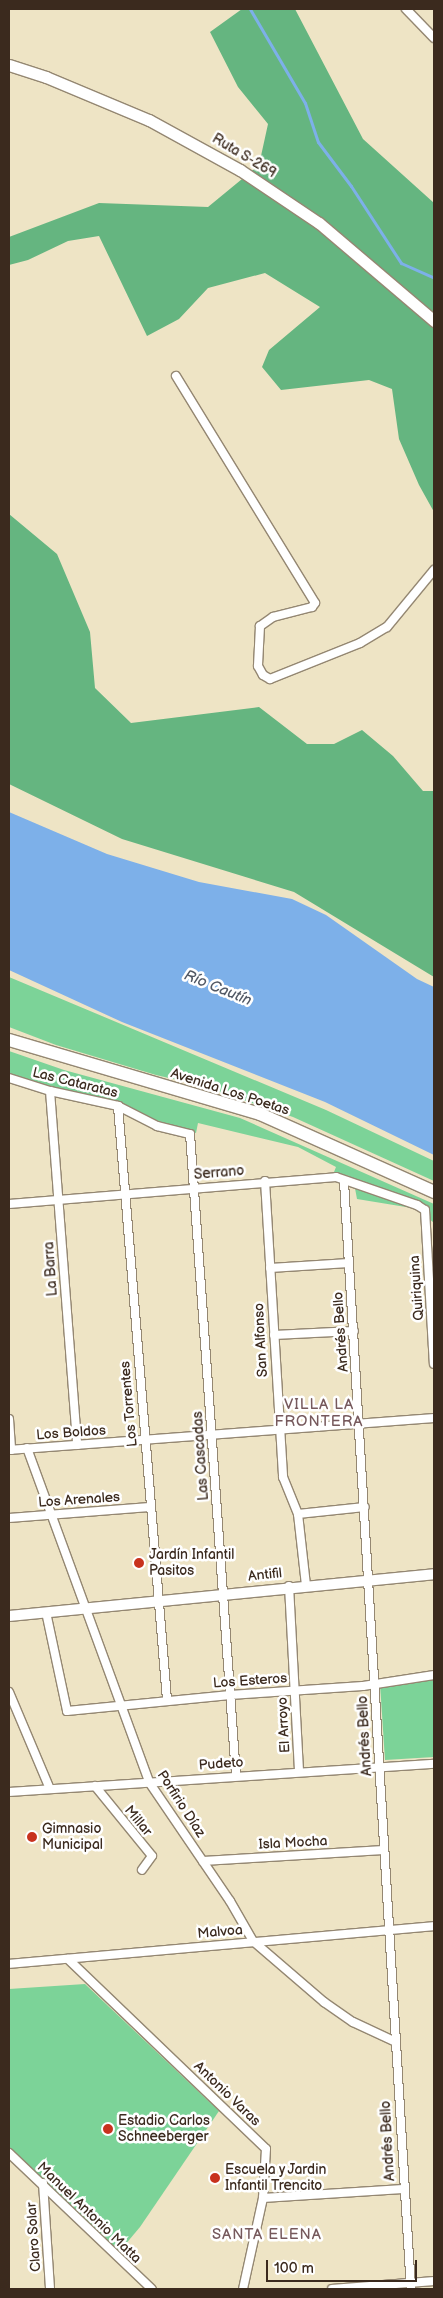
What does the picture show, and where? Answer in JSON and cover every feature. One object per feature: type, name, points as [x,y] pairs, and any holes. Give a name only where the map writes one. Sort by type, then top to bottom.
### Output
[{"type":"main road","name":"Ruta S-269","points":[[9,65],[46,77],[149,120],[240,170],[319,223],[434,321]]},
{"type":"main road","name":"Avenida Los Poetas","points":[[9,1040],[260,1114],[434,1192]]},
{"type":"street","points":[[406,9],[434,38]]},
{"type":"street","points":[[176,376],[315,602],[312,607],[273,617],[260,626],[258,666],[263,675],[270,679],[360,643],[387,627],[434,570]]},
{"type":"street","name":"Las Cataratas","points":[[9,1078],[50,1091],[118,1106],[157,1126],[190,1134]]},
{"type":"street","name":"La Barra","points":[[50,1091],[77,1445]]},
{"type":"street","name":"Los Torrentes","points":[[118,1106],[166,1700]]},
{"type":"street","name":"Las Cascadas","points":[[190,1134],[236,1776]]},
{"type":"street","name":"Serrano","points":[[9,1204],[264,1181],[336,1177],[344,1182],[424,1210]]},
{"type":"street","name":"San Alfonso","points":[[264,1181],[283,1477],[298,1514],[306,1585]]},
{"type":"street","name":"Andrés Bello","points":[[344,1182],[370,1578],[388,1929],[410,2286]]},
{"type":"street","name":"Quiriquina","points":[[424,1210],[434,1364]]},
{"type":"street","points":[[270,1268],[349,1264]]},
{"type":"street","points":[[274,1335],[354,1331]]},
{"type":"street","name":"Los Boldos","points":[[10,1450],[434,1418]]},
{"type":"street","points":[[9,1419],[10,1450]]},
{"type":"street","name":"Porfirio Díaz","points":[[27,1448],[87,1609],[148,1782],[203,1861],[253,1941],[324,2002],[353,2022],[396,2042]]},
{"type":"street","name":"Los Arenales","points":[[9,1518],[150,1507]]},
{"type":"street","points":[[298,1514],[365,1507]]},
{"type":"street","name":"Antifil","points":[[9,1616],[289,1586],[434,1574]]},
{"type":"street","name":"El Arroyo","points":[[289,1586],[299,1772]]},
{"type":"street","name":"Los Esteros","points":[[46,1612],[67,1711],[121,1704],[375,1683],[434,1675]]},
{"type":"street","points":[[9,1692],[50,1789]]},
{"type":"street","name":"Pudeto","points":[[9,1792],[434,1764]]},
{"type":"street","name":"Millar","points":[[95,1786],[152,1856],[142,1870]]},
{"type":"street","name":"Isla Mocha","points":[[203,1861],[384,1850]]},
{"type":"street","name":"Malvoa","points":[[9,1964],[434,1926]]},
{"type":"street","name":"Antonio Varas","points":[[68,1958],[266,2148],[263,2198],[243,2289]]},
{"type":"street","name":"Manuel Antonio Matta","points":[[9,2154],[43,2183],[152,2289]]},
{"type":"street","name":"Claro Solar","points":[[43,2183],[50,2289]]},
{"type":"street","points":[[263,2198],[403,2189]]},
{"type":"street","points":[[332,2289],[410,2286],[434,2280]]},
{"type":"green space","points":[[242,9],[295,9],[363,139],[434,203],[434,512],[419,485],[399,439],[392,389],[369,380],[281,390],[262,367],[269,350],[320,307],[265,273],[208,288],[179,319],[147,336],[99,236],[68,241],[28,260],[9,265],[9,237],[99,203],[208,207],[259,165],[268,124],[238,87],[210,32]]},
{"type":"green space","points":[[9,514],[57,554],[90,632],[95,688],[131,723],[259,707],[307,744],[334,744],[362,730],[393,756],[423,791],[434,791],[434,977],[294,892],[122,839],[9,784]]},
{"type":"green space","points":[[9,977],[326,1110],[434,1161],[434,1181],[293,1117],[199,1085],[156,1075],[56,1045],[9,1027]]},
{"type":"green space","points":[[9,1051],[64,1070],[240,1118],[434,1204],[434,1223],[418,1209],[357,1199],[354,1183],[349,1176],[334,1172],[336,1167],[298,1147],[198,1123],[196,1133],[9,1073]]},
{"type":"green space","points":[[434,1680],[434,1757],[385,1760],[380,1684]]},
{"type":"green space","name":"Estadio Carlos Schneeberger","points":[[85,1984],[219,2111],[140,2227],[119,2252],[9,2148],[9,1989]]},
{"type":"water","name":"Río Cautín","points":[[9,812],[107,854],[199,882],[292,899],[326,915],[417,979],[434,987],[434,1155],[325,1102],[122,1022],[9,970]]},
{"type":"waterway","points":[[250,9],[305,103],[318,142],[351,186],[401,263],[434,278]]},
{"type":"place","name":"Jardín Infantil Pasitos","points":[[139,1563]]},
{"type":"place","name":"Gimnasio Municipal","points":[[32,1837]]},
{"type":"place","name":"Estadio Carlos Schneeberger","points":[[108,2129]]},
{"type":"place","name":"Escuela y Jardin Infantil Trencito","points":[[215,2178]]},
{"type":"district","name":"VILLA LA FRONTERA","points":[[319,1412]]},
{"type":"district","name":"SANTA ELENA","points":[[267,2235]]}]
